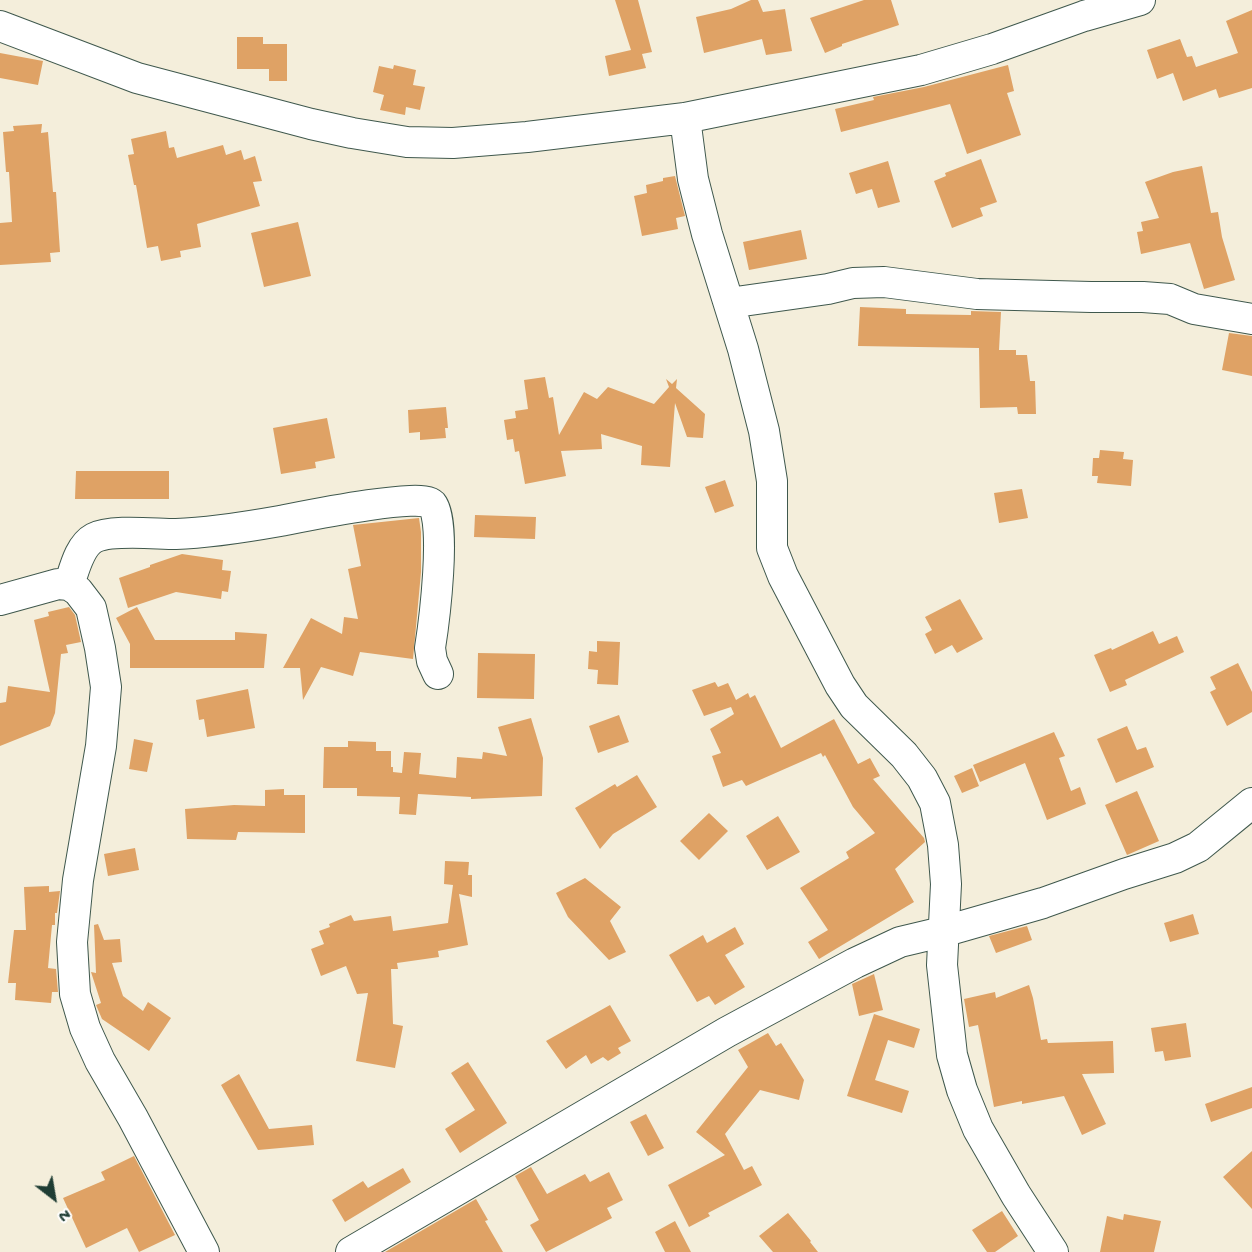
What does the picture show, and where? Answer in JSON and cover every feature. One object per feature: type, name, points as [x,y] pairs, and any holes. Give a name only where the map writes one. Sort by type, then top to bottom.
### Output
[{"type":"street","points":[[0,26],[137,78],[342,131],[407,142],[453,143],[527,137],[685,118],[921,70],[992,49],[1084,16],[1140,0]]},
{"type":"street","points":[[685,118],[693,179],[707,234],[743,349],[764,431],[772,481],[772,548],[783,576],[845,692],[854,706],[904,755],[922,778],[935,802],[943,845],[946,884],[942,965],[951,1044],[962,1090],[978,1129],[1053,1252]]},
{"type":"street","points":[[729,303],[828,289],[853,283],[884,282],[977,294],[1170,299],[1194,309],[1252,319]]},
{"type":"street","points":[[69,585],[84,547],[94,538],[116,534],[177,534],[216,530],[392,502],[424,500],[431,502],[435,509],[440,558],[430,648],[432,661],[438,674]]},
{"type":"street","points":[[0,600],[58,584],[69,585],[78,591],[91,608],[106,687],[102,746],[78,880],[72,942],[75,994],[85,1028],[100,1061],[204,1252]]},
{"type":"street","points":[[351,1252],[717,1038],[855,963],[900,942],[1043,903],[1175,858],[1198,846],[1252,803]]},
{"type":"building","points":[[615,0],[638,0],[652,52],[642,54],[646,68],[609,76],[605,56],[631,50]]},
{"type":"building","points":[[751,0],[758,0],[763,12],[785,9],[792,51],[766,55],[762,39],[704,53],[696,17],[731,9]]},
{"type":"building","points":[[864,0],[891,0],[899,25],[842,44],[825,53],[810,18]]},
{"type":"building","points":[[1252,10],[1252,88],[1219,98],[1216,89],[1183,101],[1173,73],[1157,79],[1147,50],[1180,39],[1187,57],[1192,56],[1196,67],[1238,53],[1226,21]]},
{"type":"building","points":[[237,37],[263,37],[263,44],[287,44],[287,81],[269,81],[269,69],[237,69]]},
{"type":"building","points":[[0,53],[43,61],[38,85],[0,78]]},
{"type":"building","points":[[394,65],[416,70],[413,85],[425,87],[420,110],[406,107],[405,115],[380,110],[384,95],[373,92],[379,66],[393,69]]},
{"type":"building","points":[[1008,65],[1014,91],[1007,93],[1021,135],[967,154],[950,104],[841,132],[835,109],[874,100],[873,97],[924,87]]},
{"type":"building","points":[[42,124],[41,133],[48,132],[53,192],[56,192],[60,252],[50,253],[51,262],[0,265],[0,223],[12,222],[9,172],[6,172],[3,132],[14,131],[13,126]]},
{"type":"building","points":[[166,131],[169,148],[174,147],[177,158],[223,145],[226,155],[241,150],[244,160],[255,156],[262,181],[253,182],[260,206],[197,224],[201,247],[180,251],[181,257],[161,261],[158,246],[147,248],[136,185],[134,185],[128,155],[134,154],[131,139]]},
{"type":"building","points":[[981,159],[997,202],[980,208],[983,216],[952,228],[934,181],[946,176],[945,173]]},
{"type":"building","points":[[888,161],[900,202],[878,208],[872,189],[856,194],[849,173]]},
{"type":"building","points":[[1202,166],[1211,213],[1218,212],[1222,237],[1235,280],[1204,289],[1190,243],[1141,254],[1137,232],[1143,231],[1141,222],[1159,218],[1145,182],[1173,172]]},
{"type":"building","points":[[675,176],[685,216],[676,218],[678,229],[642,236],[634,196],[647,193],[646,185]]},
{"type":"building","points":[[298,222],[311,276],[264,287],[251,233]]},
{"type":"building","points":[[801,230],[807,259],[749,270],[743,242]]},
{"type":"building","points":[[860,307],[906,309],[906,314],[971,315],[971,311],[1001,312],[999,350],[1016,350],[1016,355],[1027,355],[1030,381],[1035,381],[1036,414],[1018,414],[1017,407],[980,408],[979,348],[858,346]]},
{"type":"building","points":[[1229,333],[1252,336],[1252,376],[1222,370]]},
{"type":"building","points":[[545,377],[549,398],[553,397],[559,435],[584,392],[597,399],[608,387],[654,404],[669,387],[666,379],[672,384],[677,379],[676,388],[705,414],[703,438],[687,437],[675,403],[670,467],[641,465],[642,446],[601,434],[602,449],[561,451],[566,476],[525,484],[519,451],[515,452],[513,439],[507,440],[504,420],[516,418],[515,411],[528,409],[524,380]]},
{"type":"building","points":[[446,407],[448,428],[445,428],[446,438],[420,440],[420,432],[409,433],[408,410]]},
{"type":"building","points":[[327,418],[335,458],[315,462],[316,468],[281,474],[273,428]]},
{"type":"building","points":[[1100,450],[1124,452],[1123,459],[1133,460],[1131,486],[1097,483],[1098,476],[1092,476],[1093,458],[1099,458]]},
{"type":"building","points":[[76,471],[169,471],[169,499],[75,499]]},
{"type":"building","points":[[725,480],[734,506],[715,513],[705,487]]},
{"type":"building","points":[[1022,489],[1028,518],[999,523],[994,493]]},
{"type":"building","points":[[475,515],[536,517],[535,539],[474,537]]},
{"type":"building","points":[[419,518],[421,572],[413,659],[360,652],[353,676],[321,667],[303,700],[300,668],[283,668],[311,618],[342,634],[344,617],[358,619],[348,569],[361,566],[353,525]]},
{"type":"building","points":[[182,554],[223,560],[222,570],[231,571],[228,592],[222,591],[221,599],[176,592],[128,608],[119,578]]},
{"type":"building","points":[[960,599],[983,639],[957,653],[952,645],[935,654],[925,634],[932,630],[925,617]]},
{"type":"building","points":[[69,607],[75,615],[81,642],[66,645],[68,653],[61,654],[55,713],[50,726],[0,746],[0,703],[6,702],[8,686],[50,692],[34,620],[49,616],[48,612]]},
{"type":"building","points":[[137,607],[155,640],[235,640],[235,632],[267,634],[264,668],[130,668],[130,644],[116,618]]},
{"type":"building","points":[[1153,631],[1159,644],[1177,636],[1184,652],[1125,680],[1127,685],[1110,692],[1094,655],[1111,648],[1112,650]]},
{"type":"building","points":[[597,641],[620,642],[618,685],[597,684],[598,670],[588,669],[589,651],[597,652]]},
{"type":"building","points":[[478,653],[535,654],[534,699],[477,698]]},
{"type":"building","points":[[1238,663],[1252,692],[1252,712],[1227,726],[1210,692],[1216,689],[1210,677]]},
{"type":"building","points":[[715,682],[718,687],[728,683],[736,700],[748,693],[750,698],[755,695],[781,748],[834,719],[858,764],[870,758],[880,776],[873,779],[924,838],[925,842],[895,869],[914,902],[819,959],[808,942],[828,930],[800,888],[849,858],[846,852],[875,833],[853,807],[825,755],[823,757],[821,753],[746,786],[742,780],[723,787],[712,756],[721,753],[710,729],[734,714],[731,707],[704,716],[692,690]]},
{"type":"building","points":[[248,689],[255,728],[207,737],[204,719],[199,720],[196,700]]},
{"type":"building","points":[[619,715],[629,742],[598,753],[589,726]]},
{"type":"building","points":[[531,718],[543,758],[542,796],[471,799],[471,797],[418,794],[416,815],[399,814],[400,797],[357,796],[357,788],[323,788],[324,747],[348,747],[348,741],[376,742],[376,751],[391,751],[393,772],[402,773],[404,752],[421,753],[419,774],[456,778],[457,757],[482,759],[483,752],[507,756],[498,727]]},
{"type":"building","points":[[1127,726],[1137,750],[1146,747],[1154,767],[1116,783],[1097,739]]},
{"type":"building","points":[[1054,732],[1065,756],[1059,758],[1071,791],[1080,787],[1086,804],[1047,820],[1025,763],[980,782],[973,765]]},
{"type":"building","points":[[134,739],[153,743],[147,772],[129,769]]},
{"type":"building","points":[[972,768],[979,786],[962,793],[954,776]]},
{"type":"building","points":[[637,775],[657,807],[613,834],[600,849],[575,808],[615,784],[617,787]]},
{"type":"building","points":[[284,789],[284,795],[305,795],[305,833],[238,832],[236,840],[187,839],[185,809],[234,805],[265,806],[265,790]]},
{"type":"building","points":[[1137,791],[1159,841],[1127,855],[1105,805]]},
{"type":"building","points":[[709,813],[728,831],[699,860],[680,841]]},
{"type":"building","points":[[778,816],[800,852],[767,870],[746,836]]},
{"type":"building","points":[[135,848],[139,870],[108,876],[104,854]]},
{"type":"building","points":[[445,861],[469,862],[468,875],[472,875],[472,897],[459,894],[468,945],[438,951],[439,957],[397,963],[398,969],[391,969],[393,1024],[403,1026],[395,1068],[356,1061],[368,993],[357,994],[346,966],[321,976],[311,949],[324,944],[319,931],[351,915],[354,921],[391,916],[393,931],[448,923],[453,885],[444,884]]},
{"type":"building","points":[[585,878],[621,907],[610,921],[626,952],[609,960],[568,917],[556,893]]},
{"type":"building","points":[[49,886],[49,892],[60,891],[55,925],[52,925],[48,968],[56,969],[58,992],[52,992],[51,1003],[15,1000],[16,983],[8,983],[14,930],[26,930],[24,887]]},
{"type":"building","points":[[1193,914],[1199,934],[1170,942],[1164,923]]},
{"type":"building","points":[[98,924],[104,940],[120,939],[122,962],[112,963],[123,996],[143,1011],[148,1002],[171,1018],[149,1051],[102,1019],[96,1005],[101,1003],[91,972],[96,973],[94,925]]},
{"type":"building","points":[[1027,926],[1032,940],[996,953],[989,936]]},
{"type":"building","points":[[735,927],[744,944],[725,955],[745,987],[715,1005],[709,996],[697,1002],[669,955],[703,935],[707,943]]},
{"type":"building","points":[[874,974],[883,1010],[859,1016],[852,984]]},
{"type":"building","points":[[1029,985],[1041,1040],[1047,1039],[1048,1043],[1113,1041],[1114,1073],[1082,1074],[1106,1124],[1082,1135],[1064,1096],[994,1107],[978,1025],[969,1027],[964,999],[995,992],[996,998]]},
{"type":"building","points":[[610,1005],[631,1041],[618,1048],[621,1053],[608,1061],[603,1057],[591,1064],[586,1055],[566,1069],[546,1041]]},
{"type":"building","points":[[874,1014],[920,1029],[914,1048],[888,1040],[875,1080],[909,1091],[902,1113],[847,1096]]},
{"type":"building","points":[[1186,1023],[1191,1057],[1165,1061],[1163,1051],[1155,1052],[1151,1028]]},
{"type":"building","points":[[768,1033],[776,1046],[781,1043],[804,1080],[799,1100],[760,1090],[725,1134],[744,1170],[752,1166],[762,1185],[708,1213],[710,1216],[689,1227],[668,1185],[725,1155],[696,1132],[748,1067],[738,1050]]},
{"type":"building","points":[[468,1062],[507,1123],[460,1153],[445,1129],[475,1110],[451,1073]]},
{"type":"building","points":[[239,1074],[269,1129],[312,1125],[314,1145],[258,1150],[221,1085]]},
{"type":"building","points":[[1252,1087],[1252,1108],[1211,1122],[1205,1104]]},
{"type":"building","points":[[646,1114],[664,1148],[648,1156],[630,1122]]},
{"type":"building","points":[[1252,1151],[1252,1209],[1223,1177]]},
{"type":"building","points":[[134,1156],[175,1235],[139,1252],[127,1228],[86,1248],[63,1198],[105,1180],[101,1172]]},
{"type":"building","points":[[531,1167],[547,1194],[585,1174],[590,1182],[609,1172],[623,1200],[607,1208],[612,1218],[546,1252],[530,1225],[539,1220],[515,1176]]},
{"type":"building","points":[[403,1168],[411,1182],[345,1222],[332,1200],[363,1181],[368,1188]]},
{"type":"building","points":[[476,1199],[488,1220],[485,1221],[503,1252],[385,1252]]},
{"type":"building","points":[[1002,1211],[1018,1236],[995,1252],[987,1252],[972,1230]]},
{"type":"building","points":[[788,1213],[818,1252],[773,1252],[759,1236]]},
{"type":"building","points":[[1124,1214],[1161,1221],[1154,1252],[1100,1252],[1107,1216],[1123,1220]]},
{"type":"building","points":[[675,1221],[691,1252],[665,1252],[655,1232]]}]
